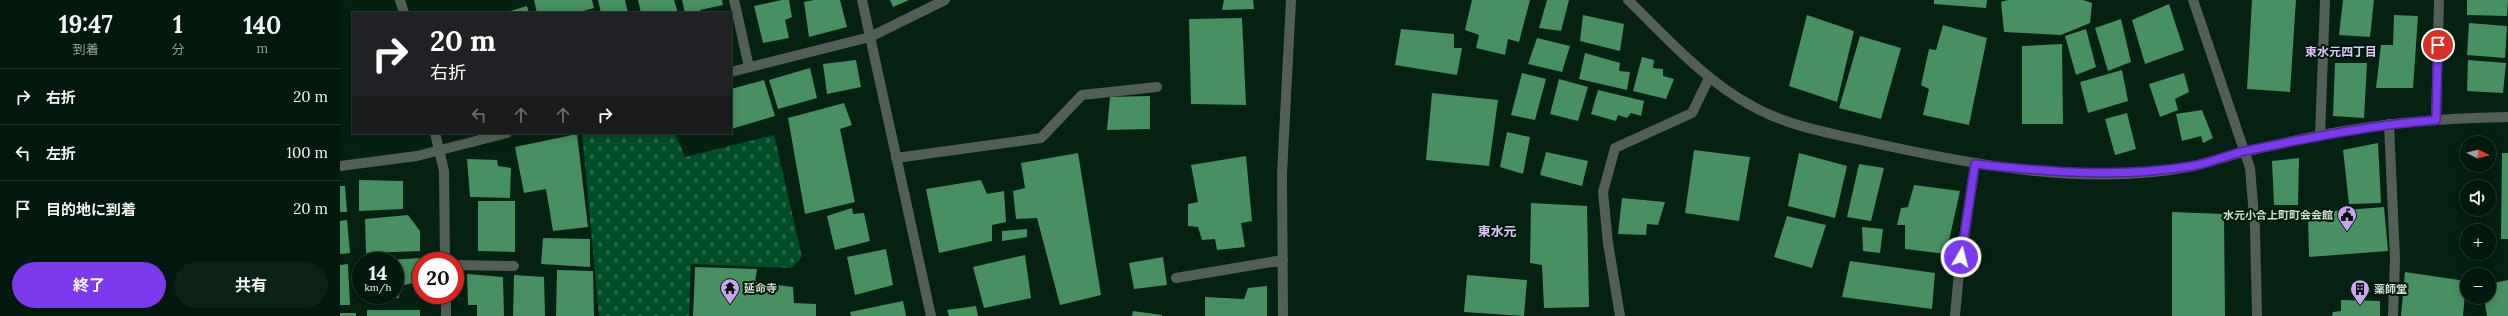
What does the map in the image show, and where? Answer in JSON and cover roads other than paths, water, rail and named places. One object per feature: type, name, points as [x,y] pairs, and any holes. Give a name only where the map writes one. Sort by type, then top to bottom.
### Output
[{"type":"street","points":[[400,0],[404,12]]},
{"type":"street","points":[[734,0],[750,67]]},
{"type":"street","points":[[862,0],[931,316]]},
{"type":"street","points":[[732,72],[870,37],[945,0]]},
{"type":"street","points":[[1283,316],[1282,174],[1291,0]]},
{"type":"street","points":[[1628,0],[1709,78],[1752,106],[1782,120],[1859,140],[1975,164],[2034,171],[2113,174],[2194,166],[2243,152],[2320,136],[2389,124],[2436,120],[2508,117]]},
{"type":"street","points":[[2193,0],[2243,152],[2250,168],[2255,228],[2257,316]]},
{"type":"street","points":[[2320,136],[2325,0]]},
{"type":"street","points":[[2436,120],[2439,0]]},
{"type":"street","points":[[1620,316],[1608,243],[1603,192],[1615,148],[1692,113],[1709,78]]},
{"type":"street","points":[[896,158],[1040,138],[1082,95],[1157,87]]},
{"type":"street","points":[[2389,124],[2395,258],[2393,316]]},
{"type":"street","points":[[435,134],[444,171],[445,252]]},
{"type":"street","points":[[340,166],[440,151],[503,134]]},
{"type":"street","points":[[1955,316],[1959,272],[1975,164]]},
{"type":"street","points":[[1176,278],[1282,260]]},
{"type":"street","points":[[464,265],[514,266]]},
{"type":"street","points":[[446,304],[446,316]]},
{"type":"place","name":"水元小合上町町会会館","points":[[2347,232]]},
{"type":"place","name":"延命寺","points":[[730,305]]},
{"type":"place","name":"薬師堂","points":[[2360,306]]},
{"type":"district","name":"東水元四丁目","points":[[2341,51]]},
{"type":"district","name":"東水元","points":[[1497,231]]}]
